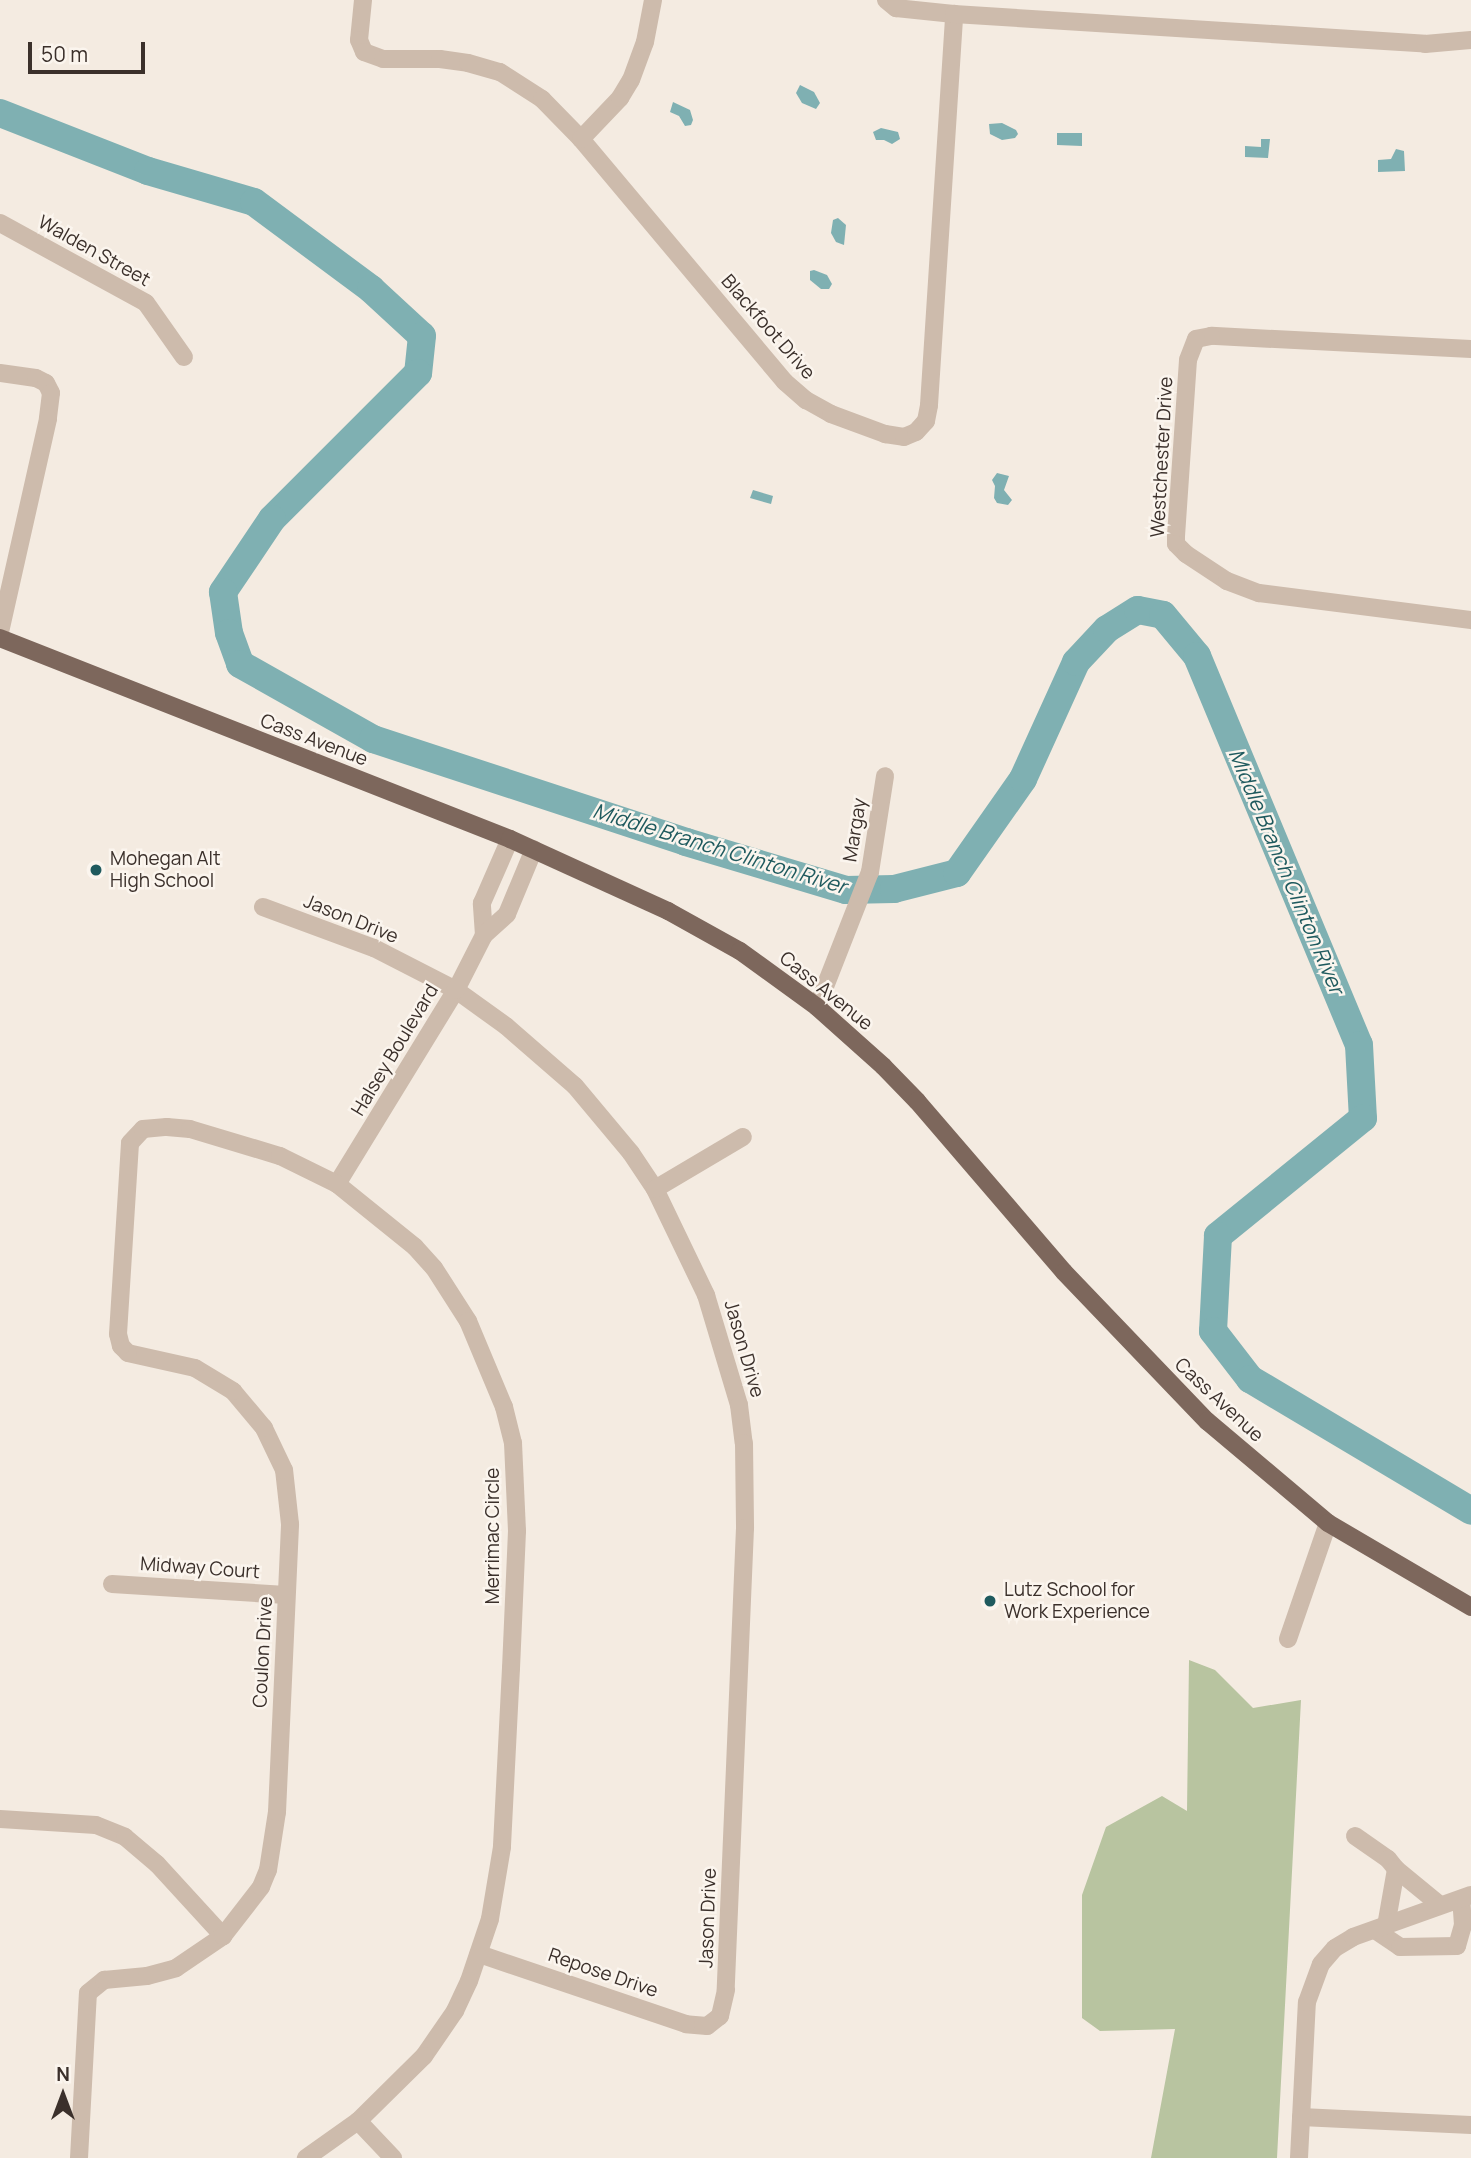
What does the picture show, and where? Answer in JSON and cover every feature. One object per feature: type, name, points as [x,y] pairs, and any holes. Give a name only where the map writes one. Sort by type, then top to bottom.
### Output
[{"type":"main road","name":"Cass Avenue","points":[[0,638],[510,839],[707,932],[817,1007],[918,1101],[1064,1272],[1184,1400],[1328,1523],[1471,1607]]},
{"type":"street","name":"Blackfoot Drive","points":[[363,0],[359,40],[364,52],[376,59],[440,59],[499,72],[542,99],[581,139],[785,382],[806,400],[831,414],[885,434],[904,436],[916,432],[926,421],[929,405],[954,14]]},
{"type":"street","points":[[581,139],[620,98],[631,80],[645,42],[653,0]]},
{"type":"street","points":[[886,0],[896,8],[954,14],[1425,44],[1471,40]]},
{"type":"street","name":"Walden Street","points":[[0,223],[146,303],[184,357]]},
{"type":"street","name":"Westchester Drive","points":[[1471,349],[1211,336],[1196,339],[1188,360],[1176,537],[1176,544],[1186,554],[1227,581],[1259,593],[1471,620]]},
{"type":"street","points":[[0,373],[36,378],[46,383],[51,393],[48,419],[0,632]]},
{"type":"street","name":"Margay","points":[[817,1007],[870,872],[885,776]]},
{"type":"street","name":"Halsey Boulevard","points":[[484,935],[482,903],[510,839]]},
{"type":"street","name":"Halsey Boulevard","points":[[337,1184],[456,990],[484,935],[507,914],[534,849]]},
{"type":"street","name":"Jason Drive","points":[[263,907],[373,948],[456,990],[515,1032],[575,1086],[631,1153],[655,1188],[706,1295],[739,1405],[744,1443],[745,1528],[726,1990],[723,2007],[714,2023]]},
{"type":"street","name":"Merrimac Circle","points":[[134,1135],[153,1127],[190,1129],[281,1156],[337,1184],[415,1247],[452,1293],[504,1407],[513,1443],[517,1531],[502,1847],[490,1919],[479,1954],[455,2011],[437,2038],[405,2078],[358,2122],[306,2158]]},
{"type":"street","name":"Coulon Drive","points":[[79,2158],[89,1993],[104,1980],[147,1976],[176,1968],[223,1936],[261,1887],[272,1849],[286,1595],[288,1492],[284,1470],[264,1428],[233,1391],[208,1374],[174,1361],[133,1355],[121,1346],[117,1326],[128,1154],[134,1135]]},
{"type":"street","points":[[655,1188],[743,1137]]},
{"type":"street","points":[[1288,1639],[1328,1523]]},
{"type":"street","name":"Midway Court","points":[[112,1584],[286,1595]]},
{"type":"street","points":[[0,1819],[96,1825],[125,1837],[157,1864],[223,1936]]},
{"type":"street","points":[[1355,1836],[1388,1859],[1396,1869],[1440,1905]]},
{"type":"street","points":[[1380,1928],[1396,1869]]},
{"type":"street","points":[[1299,2158],[1305,2017],[1313,1979],[1335,1948],[1380,1928],[1466,1897],[1463,1925],[1457,1946],[1400,1947],[1380,1928]]},
{"type":"street","name":"Repose Drive","points":[[479,1954],[686,2024],[699,2026],[714,2023]]},
{"type":"street","points":[[1301,2117],[1471,2125]]},
{"type":"street","points":[[358,2122],[393,2158]]},
{"type":"green space","points":[[1189,1660],[1215,1670],[1253,1708],[1301,1700],[1277,2158],[1151,2158],[1175,2029],[1100,2031],[1082,2018],[1082,1895],[1106,1827],[1162,1796],[1187,1811]]},
{"type":"water","points":[[800,85],[814,92],[820,103],[816,109],[802,103],[796,93]]},
{"type":"water","points":[[673,102],[690,110],[693,120],[691,125],[685,126],[679,116],[670,112]]},
{"type":"water","points":[[1002,123],[1016,130],[1018,134],[1015,138],[1002,140],[990,134],[989,124]]},
{"type":"water","points":[[881,128],[898,132],[900,139],[892,144],[876,140],[873,132]]},
{"type":"water","points":[[1057,133],[1082,133],[1082,146],[1057,145]]},
{"type":"water","points":[[1261,139],[1270,139],[1268,158],[1245,157],[1245,146],[1261,147]]},
{"type":"water","points":[[1396,149],[1404,151],[1405,171],[1378,172],[1378,160],[1391,159]]},
{"type":"water","points":[[838,218],[846,225],[844,245],[836,242],[831,233],[833,220]]},
{"type":"water","points":[[810,271],[827,275],[832,284],[829,289],[821,289],[810,280]]},
{"type":"water","points":[[997,473],[1009,476],[1004,490],[1012,500],[1008,505],[997,503],[994,498],[995,486],[992,480]]},
{"type":"water","points":[[753,490],[773,496],[771,504],[750,498]]},
{"type":"waterway","name":"Middle Branch Clinton River","points":[[0,113],[148,171],[254,202],[371,289],[422,336],[418,373],[272,519],[223,592],[229,633],[240,664],[373,739],[686,842],[846,890],[894,889],[957,873],[1023,779],[1076,662],[1107,629],[1138,610],[1163,615],[1197,656],[1359,1045],[1363,1118],[1218,1236],[1213,1331],[1250,1379],[1471,1511]]},
{"type":"place","name":"Mohegan Alt High School","points":[[96,870]]},
{"type":"place","name":"Lutz School for Work Experience","points":[[990,1601]]}]
